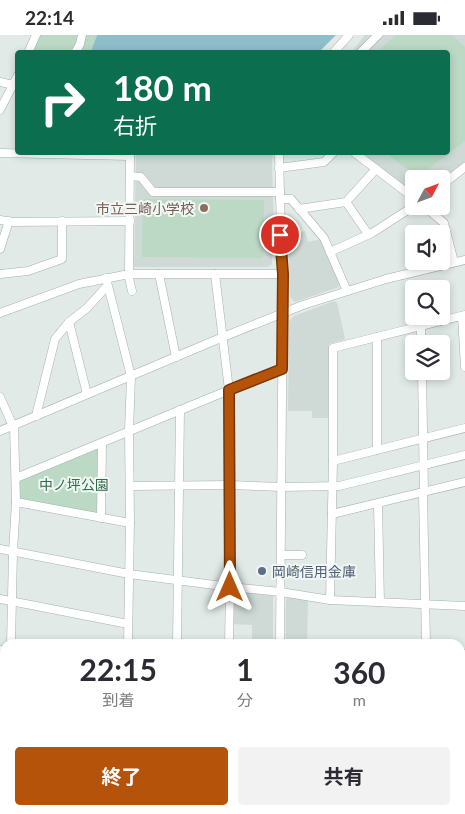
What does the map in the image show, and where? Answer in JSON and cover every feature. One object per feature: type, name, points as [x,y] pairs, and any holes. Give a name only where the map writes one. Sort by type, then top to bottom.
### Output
[{"type":"street","points":[[29,50],[36,35]]},
{"type":"street","points":[[77,50],[82,35]]},
{"type":"street","points":[[336,50],[349,35]]},
{"type":"street","points":[[342,50],[355,35]]},
{"type":"street","points":[[363,50],[378,35]]},
{"type":"street","points":[[0,82],[15,86],[0,110]]},
{"type":"street","points":[[0,153],[15,153]]},
{"type":"street","points":[[130,155],[129,274],[132,291]]},
{"type":"street","points":[[278,155],[283,274],[280,639]]},
{"type":"street","points":[[279,168],[324,162],[331,155]]},
{"type":"street","points":[[358,155],[405,191]]},
{"type":"street","points":[[299,209],[346,202],[376,169]]},
{"type":"street","points":[[450,180],[464,170]]},
{"type":"street","points":[[130,176],[142,177],[153,192],[280,196],[291,199],[324,237],[347,291]]},
{"type":"street","points":[[346,202],[368,234]]},
{"type":"street","points":[[330,252],[368,234],[405,211]]},
{"type":"street","points":[[435,215],[444,223],[454,263]]},
{"type":"street","points":[[0,220],[130,221]]},
{"type":"street","points":[[0,249],[9,221]]},
{"type":"street","points":[[0,275],[28,271],[62,259],[62,221]]},
{"type":"street","points":[[0,431],[283,313],[386,279],[465,260]]},
{"type":"street","points":[[0,313],[79,284],[106,282],[129,274],[283,274]]},
{"type":"street","points":[[159,274],[176,357]]},
{"type":"street","points":[[215,274],[229,390],[229,639]]},
{"type":"street","points":[[36,416],[55,339],[69,322],[87,308],[106,282]]},
{"type":"street","points":[[106,282],[131,375],[128,639]]},
{"type":"street","points":[[330,600],[333,348],[464,316],[465,367]]},
{"type":"street","points":[[69,322],[87,394]]},
{"type":"street","points":[[421,327],[421,335]]},
{"type":"street","points":[[377,337],[377,450]]},
{"type":"street","points":[[16,478],[282,369]]},
{"type":"street","points":[[422,380],[426,639]]},
{"type":"street","points":[[0,397],[14,425],[16,502],[13,552],[12,639]]},
{"type":"street","points":[[177,639],[180,410]]},
{"type":"street","points":[[333,461],[465,428]]},
{"type":"street","points":[[101,518],[102,443]]},
{"type":"street","points":[[130,486],[339,486],[465,455]]},
{"type":"street","points":[[332,514],[465,482]]},
{"type":"street","points":[[16,502],[130,523]]},
{"type":"street","points":[[378,503],[380,602]]},
{"type":"street","points":[[0,549],[129,574],[230,587],[281,591],[330,600],[465,606]]},
{"type":"street","points":[[281,555],[302,555]]},
{"type":"street","points":[[0,599],[128,624]]},
{"type":"shaded area","points":[[365,35],[465,35],[465,163],[450,175],[450,170],[405,170],[405,187],[365,155],[450,155],[450,50],[353,50]]},
{"type":"shaded area","name":"市立三崎小学校","points":[[136,155],[273,155],[274,234],[272,237],[272,264],[268,267],[134,267]]},
{"type":"shaded area","points":[[305,231],[308,242],[321,239],[340,283],[339,287],[295,302],[290,297],[288,235]]},
{"type":"shaded area","points":[[334,301],[337,303],[345,338],[344,340],[329,344],[328,418],[312,418],[312,411],[288,411],[289,321],[294,316]]},
{"type":"shaded area","points":[[235,591],[273,596],[273,639],[252,639],[252,625],[232,624],[232,593]]},
{"type":"shaded area","points":[[288,597],[308,600],[307,639],[286,639],[286,600]]},
{"type":"green space","points":[[40,35],[97,35],[92,50],[33,50]]},
{"type":"green space","points":[[396,35],[452,35],[465,47],[465,141],[450,152],[450,50],[379,50]]},
{"type":"green space","points":[[389,155],[447,155],[427,170],[408,169]]},
{"type":"green space","points":[[143,199],[264,200],[263,258],[142,257]]},
{"type":"green space","name":"中ノ坪公園","points":[[96,449],[100,452],[99,511],[95,514],[22,500],[19,496],[21,479]]},
{"type":"water","points":[[97,35],[336,35],[321,50],[92,50]]},
{"type":"place","name":"市立三崎小学校","points":[[204,208]]},
{"type":"place","name":"岡崎信用金庫","points":[[262,571]]},
{"type":"route","points":[[230,587],[229,390],[282,369],[283,274],[280,235]]}]
